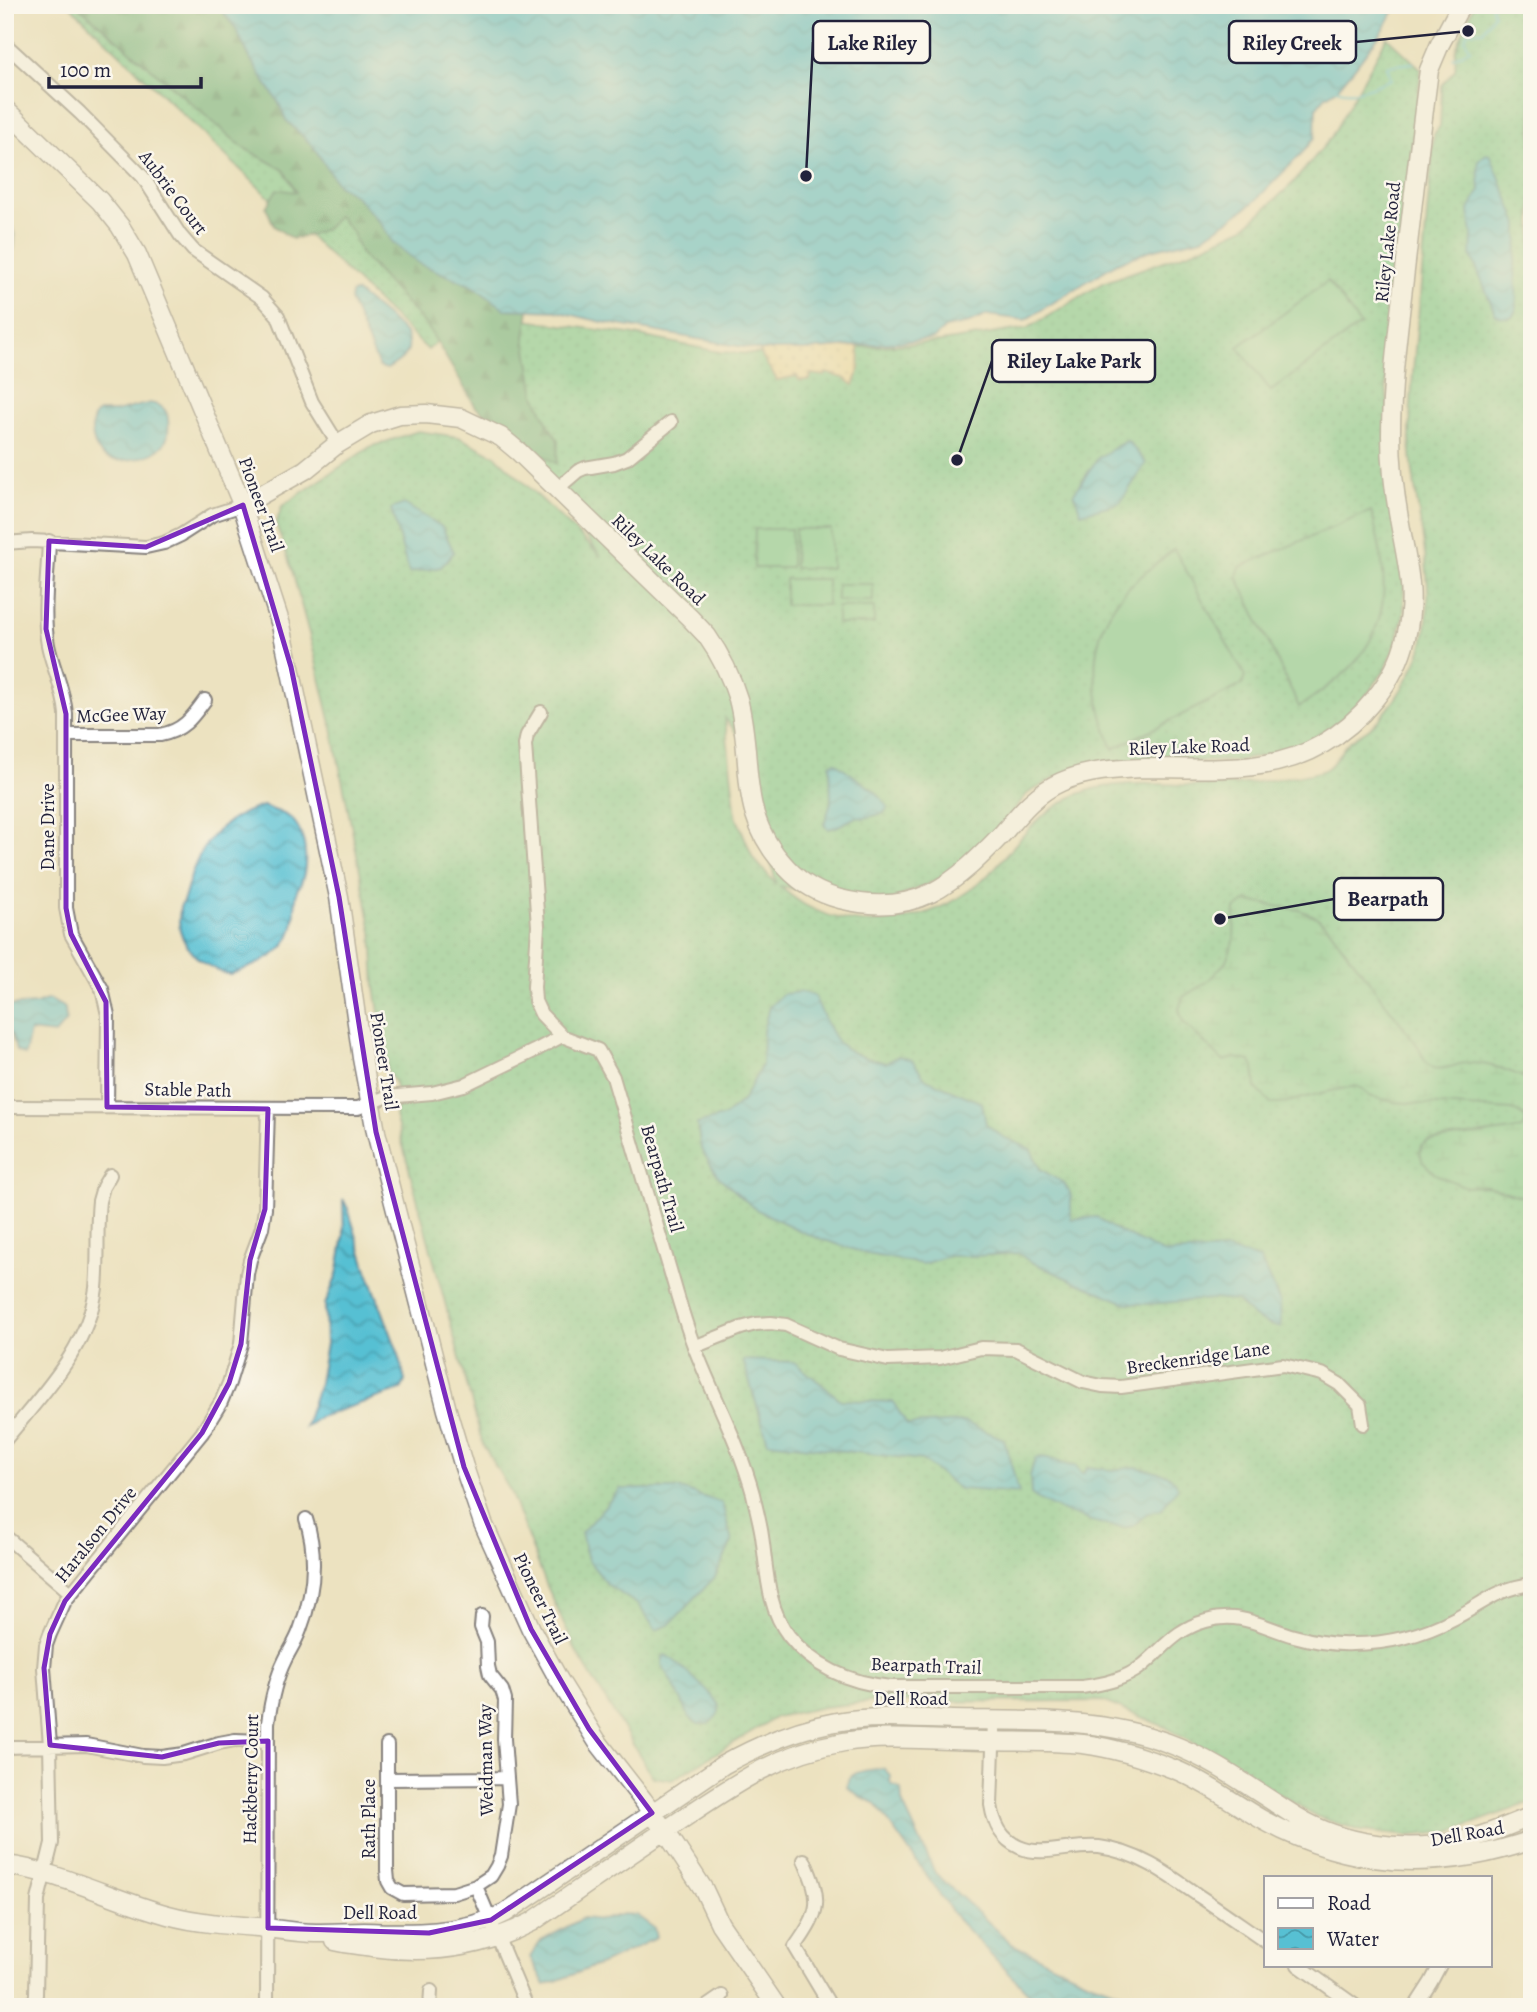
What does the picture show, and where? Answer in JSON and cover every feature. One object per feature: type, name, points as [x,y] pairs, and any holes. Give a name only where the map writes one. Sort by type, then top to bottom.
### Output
[{"type":"main road","name":"Riley Lake Road","points":[[243,505],[305,470],[338,443],[370,424],[400,415],[426,414],[461,418],[501,437],[707,636],[732,679],[739,703],[748,788],[762,835],[791,873],[811,888],[857,903],[881,905],[906,902],[929,894],[950,882],[986,850],[1042,792],[1079,775],[1123,769],[1238,767],[1267,764],[1294,757],[1320,746],[1364,711],[1382,689],[1396,665],[1406,639],[1411,584],[1395,491],[1391,438],[1396,352],[1429,70],[1461,5]]},
{"type":"main road","name":"Pioneer Trail","points":[[5,109],[100,201],[137,254],[243,505],[281,625],[331,854],[370,1103],[447,1410],[483,1522],[531,1629],[559,1680],[597,1741],[704,1890],[720,1924],[776,2007]]},
{"type":"main road","name":"Dell Road","points":[[5,1865],[32,1868],[170,1916],[201,1922],[315,1933],[429,1933],[491,1920],[751,1749],[814,1727],[862,1719],[1081,1723],[1135,1733],[1168,1742],[1204,1758],[1300,1819],[1324,1830],[1374,1843],[1420,1846],[1460,1842],[1532,1816]]},
{"type":"main road","name":"Dell Road","points":[[315,1933],[339,1942],[391,1950],[419,1951],[456,1948],[511,1933],[532,1922],[733,1785],[768,1765],[846,1742],[885,1740],[1083,1744],[1133,1754],[1180,1771],[1295,1836],[1329,1849],[1365,1858],[1399,1862],[1457,1860],[1488,1854],[1532,1840]]},
{"type":"street","name":"Aubrie Court","points":[[5,44],[143,177],[180,235],[193,250],[262,299],[278,316],[312,402],[338,443]]},
{"type":"street","points":[[557,489],[585,468],[627,458],[671,422]]},
{"type":"street","name":"Riley Lake Road","points":[[5,543],[49,541],[146,547],[164,543],[212,515],[243,505]]},
{"type":"street","name":"Dane Drive","points":[[49,541],[46,629],[51,658],[65,701],[66,908],[71,934],[96,975],[106,1002],[107,1107]]},
{"type":"street","name":"McGee Way","points":[[66,735],[170,733],[190,722],[205,700]]},
{"type":"street","name":"Bearpath Trail","points":[[541,712],[527,735],[525,745],[538,926],[535,1000],[541,1014],[562,1036],[598,1050],[613,1077],[694,1347],[727,1422],[753,1494],[769,1593],[789,1636],[804,1653],[845,1678],[867,1685],[1082,1687],[1123,1677],[1141,1667],[1171,1638],[1188,1627],[1208,1620],[1248,1619],[1293,1635],[1320,1641],[1348,1645],[1376,1643],[1430,1630],[1456,1618],[1495,1593],[1532,1584]]},
{"type":"street","points":[[370,1103],[397,1095],[432,1093],[464,1085],[562,1036]]},
{"type":"street","name":"Stable Path","points":[[5,1107],[268,1109],[358,1108],[370,1103]]},
{"type":"street","name":"Haralson Drive","points":[[34,2007],[38,1900],[51,1852],[50,1745],[44,1668],[46,1645],[58,1614],[71,1593],[202,1433],[229,1383],[244,1326],[247,1273],[262,1228],[265,1209],[268,1109]]},
{"type":"street","points":[[5,1440],[57,1376],[82,1336],[96,1288],[99,1201],[110,1175]]},
{"type":"street","name":"Breckenridge Lane","points":[[694,1347],[741,1328],[771,1323],[786,1325],[839,1349],[888,1360],[940,1358],[981,1348],[1016,1349],[1083,1382],[1121,1387],[1283,1365],[1322,1374],[1339,1384],[1360,1405],[1363,1424]]},
{"type":"street","name":"Hackberry Court","points":[[267,2007],[268,1741],[273,1693],[308,1605],[314,1556],[306,1518]]},
{"type":"street","points":[[5,1536],[71,1593]]},
{"type":"street","name":"Weidman Way","points":[[477,1886],[491,1876],[497,1866],[509,1804],[504,1739],[505,1700],[502,1690],[490,1675],[487,1642],[481,1627],[482,1616]]},
{"type":"street","points":[[995,1720],[991,1805],[999,1831],[1009,1842],[1034,1852],[1073,1846],[1098,1847],[1146,1860],[1264,1941]]},
{"type":"street","points":[[5,1747],[86,1745],[162,1757],[235,1740],[268,1741]]},
{"type":"street","name":"Rath Place","points":[[387,1745],[387,1881],[392,1888],[403,1894],[454,1893],[477,1886]]},
{"type":"street","points":[[388,1779],[506,1779]]},
{"type":"street","points":[[804,1860],[814,1883],[817,1904],[812,1923],[795,1947],[831,2007]]},
{"type":"street","points":[[477,1886],[527,2007]]},
{"type":"street","points":[[1298,1966],[1357,2007]]},
{"type":"street","points":[[1415,2007],[1439,1966]]},
{"type":"street","points":[[430,2007],[431,1991]]},
{"type":"street","points":[[706,2007],[722,1996]]},
{"type":"highlighted area","points":[[243,505],[291,667],[339,897],[376,1132],[464,1467],[531,1629],[589,1729],[652,1813],[491,1920],[429,1933],[268,1928],[268,1741],[219,1743],[162,1757],[50,1745],[44,1668],[50,1634],[65,1601],[202,1433],[229,1383],[241,1344],[250,1260],[265,1209],[268,1109],[107,1107],[106,1002],[71,934],[66,908],[66,714],[46,629],[49,541],[146,547]]},
{"type":"green space","points":[[69,5],[176,5],[489,296],[428,350]]},
{"type":"green space","points":[[77,5],[220,5],[279,103],[286,120],[313,146],[338,185],[355,195],[382,225],[393,243],[420,264],[473,286],[505,309],[529,310],[525,337],[535,395],[558,440],[557,464],[525,445],[476,407],[427,326],[360,253],[353,233],[338,216],[326,229],[292,239],[274,226],[266,207],[277,189],[296,192],[284,170],[242,147]]},
{"type":"green space","points":[[1474,5],[1532,5],[1532,1802],[1450,1832],[1407,1836],[1361,1831],[1318,1817],[1165,1727],[1102,1701],[871,1702],[824,1707],[776,1717],[672,1780],[653,1777],[577,1653],[546,1584],[509,1489],[483,1445],[395,1116],[397,1093],[388,1073],[375,987],[372,932],[332,728],[291,567],[276,524],[282,506],[370,447],[418,431],[459,437],[496,456],[601,556],[461,373],[510,318],[630,334],[720,352],[754,354],[941,342],[1028,328],[1105,282],[1195,250],[1245,227],[1293,183],[1330,139],[1387,37],[1421,69],[1386,384],[1404,580],[1404,613],[1386,668],[1363,700],[1338,722],[1310,740],[1274,753],[1239,761],[1105,762],[1069,770],[1027,794],[968,866],[881,905],[779,886],[805,905],[828,915],[852,921],[901,920],[947,904],[969,891],[995,868],[1037,821],[1078,794],[1115,785],[1237,785],[1322,771],[1332,764],[1349,742],[1372,726],[1388,709],[1410,674],[1424,639],[1428,588],[1411,460],[1411,403],[1434,134],[1440,126],[1442,85],[1455,70],[1456,49]],"holes":[[[725,718],[744,743],[776,884],[753,858],[736,816]]]},
{"type":"green space","points":[[1328,281],[1360,325],[1271,391],[1238,347]]},
{"type":"green space","points":[[1371,511],[1383,573],[1381,613],[1375,632],[1350,668],[1299,707],[1237,576],[1240,567]]},
{"type":"green space","points":[[755,529],[791,529],[791,568],[754,568]]},
{"type":"green space","points":[[795,529],[831,529],[831,568],[794,568]]},
{"type":"green space","points":[[1174,549],[1245,676],[1242,685],[1113,749],[1105,728],[1096,686],[1098,645],[1114,607],[1128,588]]},
{"type":"green space","points":[[785,579],[827,579],[827,605],[785,605]]},
{"type":"green space","points":[[837,584],[873,584],[873,601],[837,601]]},
{"type":"green space","points":[[837,607],[874,607],[874,624],[837,624]]},
{"type":"green space","points":[[1247,901],[1299,910],[1315,916],[1328,927],[1431,1067],[1442,1068],[1463,1063],[1484,1064],[1532,1081],[1532,1197],[1523,1197],[1487,1186],[1466,1187],[1435,1174],[1423,1162],[1420,1153],[1422,1145],[1428,1141],[1522,1129],[1526,1123],[1525,1116],[1512,1110],[1394,1102],[1369,1096],[1356,1086],[1272,1104],[1256,1088],[1254,1067],[1250,1061],[1235,1058],[1223,1061],[1183,1022],[1179,1009],[1183,997],[1207,982],[1225,963],[1234,942],[1235,909]]},
{"type":"sand","points":[[858,346],[859,366],[854,385],[844,378],[826,373],[825,376],[811,374],[810,380],[799,380],[797,376],[777,380],[760,350],[806,350]]},
{"type":"water","points":[[220,5],[1397,5],[1384,29],[1356,66],[1337,89],[1325,97],[1316,108],[1315,137],[1304,151],[1254,202],[1202,238],[1151,250],[1117,263],[1025,320],[987,315],[969,323],[945,328],[933,339],[806,350],[760,350],[602,322],[556,311],[505,309],[473,286],[420,264],[393,243],[382,225],[355,195],[338,185],[313,146],[286,120],[279,103]]},
{"type":"water","points":[[1486,154],[1492,159],[1518,224],[1515,265],[1517,307],[1513,316],[1508,317],[1495,313],[1471,255],[1469,210],[1480,190],[1479,160]]},
{"type":"water","points":[[5,202],[15,237],[14,249],[5,259]]},
{"type":"water","points":[[354,292],[401,329],[406,336],[407,353],[387,369],[379,367],[350,300]]},
{"type":"water","points":[[150,403],[162,408],[167,415],[168,433],[163,445],[145,456],[128,460],[113,460],[102,455],[93,439],[95,415]]},
{"type":"water","points":[[1127,440],[1146,463],[1120,503],[1081,513],[1074,493],[1098,458]]},
{"type":"water","points":[[404,504],[442,527],[454,552],[441,567],[409,573],[391,509]]},
{"type":"water","points":[[835,762],[877,793],[888,807],[884,813],[864,818],[856,817],[828,829],[824,825],[831,802],[830,764]]},
{"type":"water","points":[[263,806],[286,815],[295,823],[305,852],[304,873],[297,890],[293,926],[288,940],[267,959],[230,975],[213,968],[193,954],[179,927],[180,907],[196,863],[209,840],[227,823]]},
{"type":"water","points":[[802,992],[814,996],[833,1035],[850,1051],[886,1063],[898,1056],[912,1060],[926,1079],[982,1103],[986,1124],[1003,1137],[1031,1149],[1040,1169],[1064,1183],[1071,1196],[1071,1219],[1097,1217],[1112,1228],[1163,1253],[1228,1250],[1260,1259],[1280,1302],[1281,1328],[1256,1319],[1237,1301],[1213,1299],[1126,1303],[1029,1261],[1018,1253],[949,1256],[922,1264],[867,1254],[809,1235],[755,1209],[718,1176],[701,1149],[697,1124],[725,1116],[743,1100],[762,1065],[763,1031],[769,1007],[783,994]]},
{"type":"water","points":[[49,999],[65,1008],[66,1021],[55,1034],[30,1031],[25,1055],[16,1051],[12,1035],[5,1027],[5,1006],[36,1004]]},
{"type":"water","points":[[343,1199],[399,1355],[405,1381],[401,1390],[319,1417],[305,1427],[319,1383],[326,1344],[325,1305],[337,1275],[344,1236]]},
{"type":"water","points":[[743,1360],[794,1362],[841,1400],[893,1402],[907,1425],[964,1422],[1004,1439],[1019,1493],[959,1489],[922,1460],[768,1442]]},
{"type":"water","points":[[1043,1457],[1076,1466],[1081,1473],[1088,1467],[1111,1470],[1136,1467],[1168,1475],[1176,1482],[1177,1488],[1161,1510],[1148,1513],[1134,1525],[1107,1525],[1063,1511],[1031,1494],[1030,1476],[1035,1458]]},
{"type":"water","points":[[620,1489],[680,1489],[722,1503],[732,1542],[715,1577],[669,1625],[656,1630],[638,1605],[608,1585],[588,1560],[581,1533]]},
{"type":"water","points":[[666,1655],[717,1702],[719,1711],[708,1724],[698,1724],[689,1717],[662,1665],[663,1656]]},
{"type":"water","points":[[883,1768],[891,1776],[892,1785],[901,1789],[902,1802],[935,1873],[1012,1944],[1086,1980],[1163,2007],[1042,2007],[958,1920],[875,1803],[847,1787],[848,1781],[855,1774]]},
{"type":"water","points":[[623,1914],[636,1915],[654,1928],[656,1938],[604,1963],[545,1985],[530,1957],[541,1941],[583,1918],[602,1920]]},
{"type":"waterway","points":[[1453,58],[1470,49],[1465,39],[1468,31],[1483,31],[1494,14],[1491,5]]},
{"type":"waterway","points":[[1525,5],[1523,8],[1532,19]]},
{"type":"waterway","points":[[1335,88],[1356,91],[1370,87],[1391,79],[1387,66],[1413,63]]},
{"type":"place","name":"Riley Creek","points":[[1468,31]]},
{"type":"place","name":"Lake Riley","points":[[806,176]]},
{"type":"place","name":"Riley Lake Park","points":[[957,460]]},
{"type":"place","name":"Bearpath","points":[[1220,919]]}]
